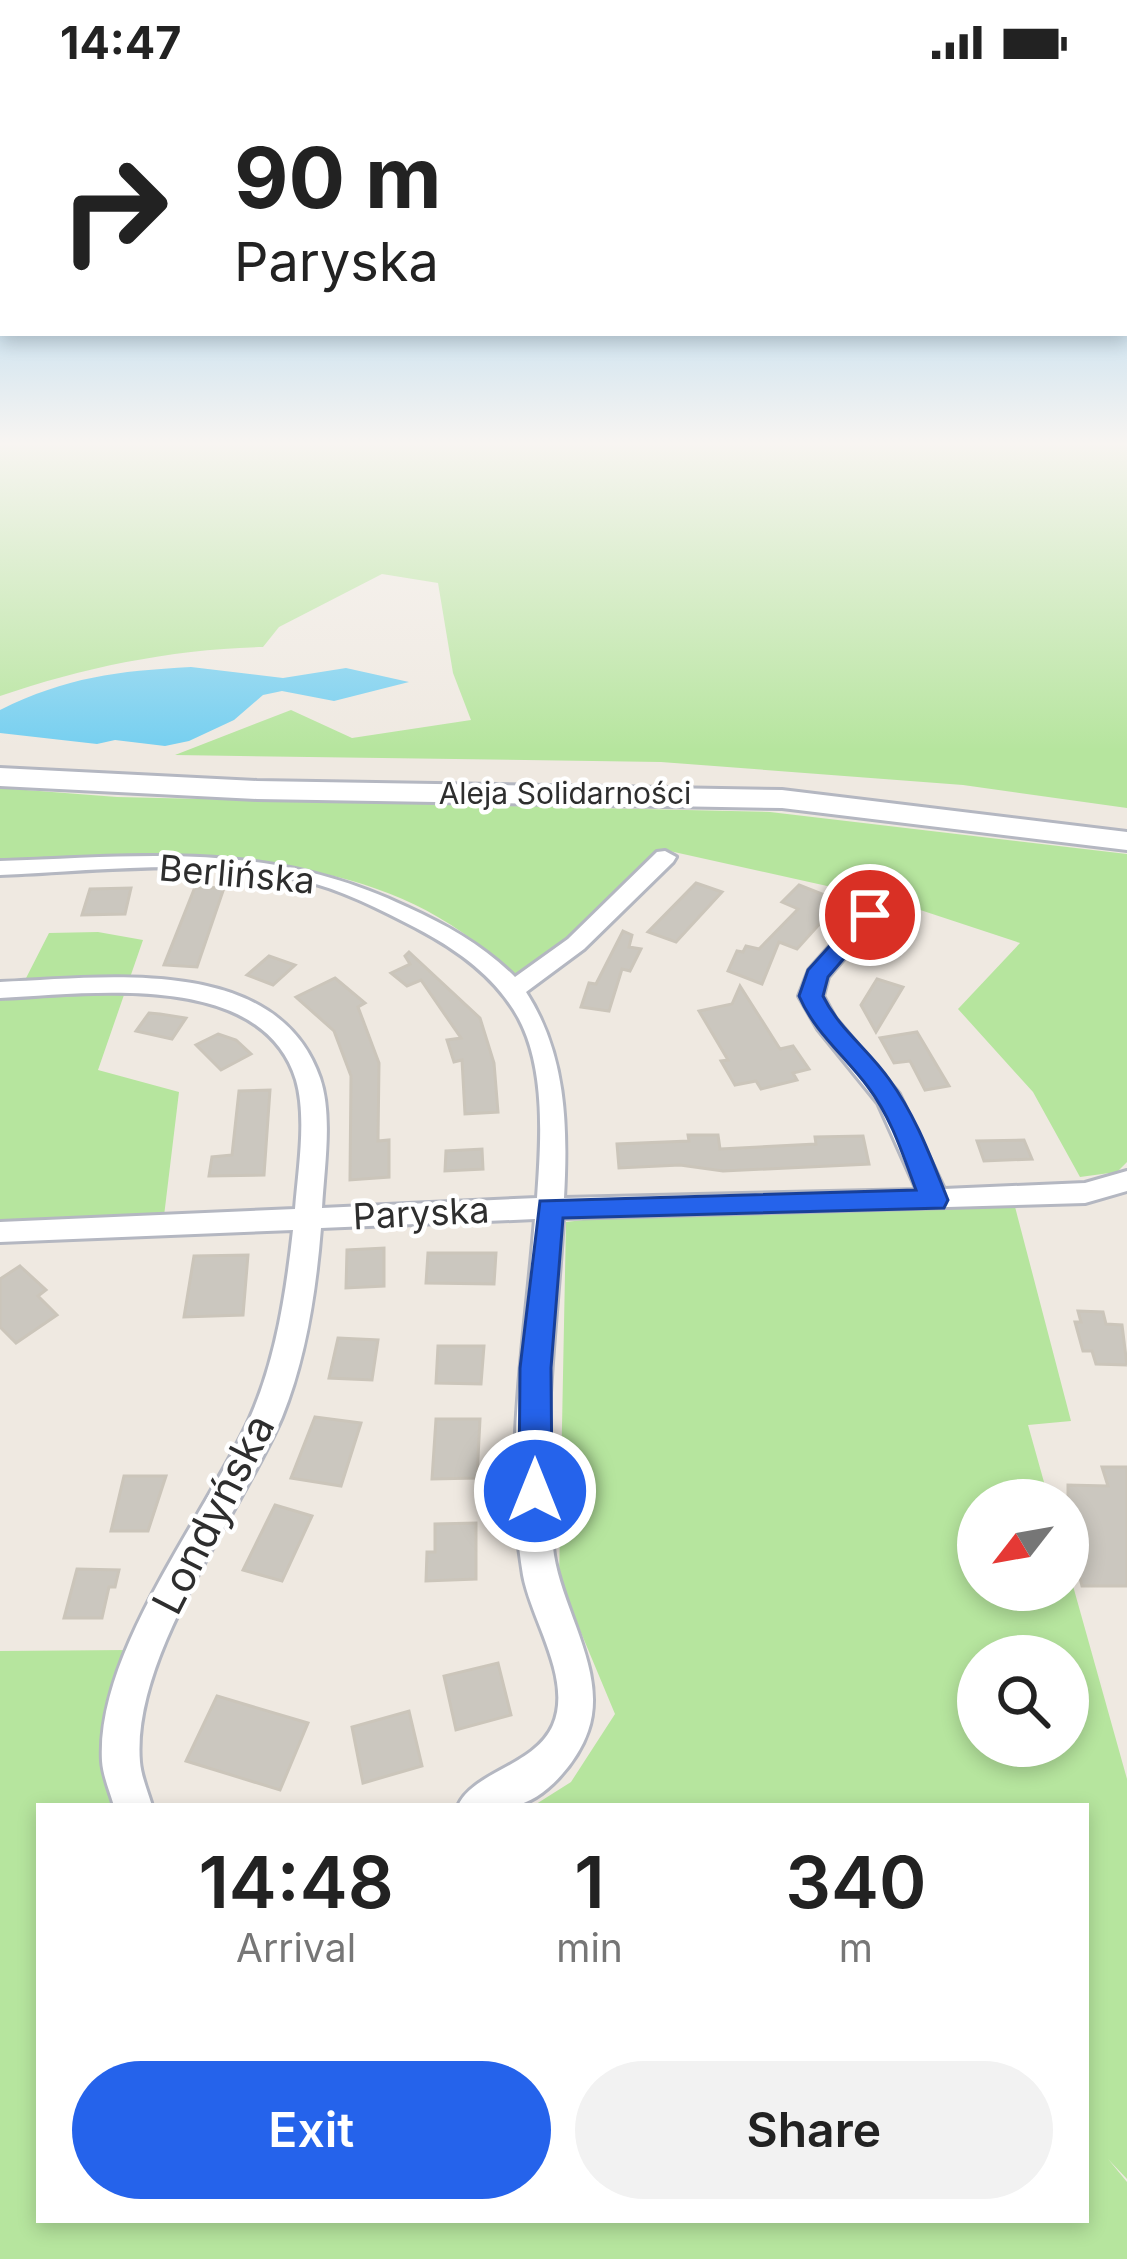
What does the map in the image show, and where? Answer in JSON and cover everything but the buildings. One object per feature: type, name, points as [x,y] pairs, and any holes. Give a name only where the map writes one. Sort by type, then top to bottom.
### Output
[{"type":"main road","name":"Aleja Solidarności","points":[[0,762],[260,775],[781,783],[1127,825]]},
{"type":"main road","name":"Aleja Solidarności","points":[[0,777],[256,790],[782,799],[904,810],[1127,841]]},
{"type":"street","points":[[514,989],[576,944],[665,857]]},
{"type":"street","name":"Berlińska","points":[[0,868],[226,865],[293,872],[344,886],[452,936],[514,989],[528,1011],[550,1076],[550,1208],[536,1368],[535,1532],[541,1582],[565,1644],[575,1690],[574,1721],[559,1752],[482,1803]]},
{"type":"street","points":[[870,915],[817,975],[811,996],[822,1021],[878,1082],[904,1124],[934,1200]]},
{"type":"street","name":"Londyńska","points":[[1,994],[178,989],[210,994],[267,1019],[288,1039],[308,1081],[309,1218],[287,1358],[266,1417],[226,1501],[147,1640],[129,1695],[120,1756],[132,1803]]},
{"type":"street","name":"Paryska","points":[[0,1232],[550,1208],[934,1200],[1085,1193],[1127,1181]]},
{"type":"green space","points":[[0,546],[1127,546],[1127,808],[963,785],[661,762],[175,755],[291,710],[352,738],[471,720],[453,673],[438,583],[382,574],[279,627],[263,647],[130,661],[0,696]]},
{"type":"green space","points":[[0,767],[259,780],[782,788],[1127,830],[1127,835],[943,810],[0,772]]},
{"type":"green space","points":[[0,788],[117,797],[770,812],[1127,854],[1127,1162],[1117,1172],[1080,1177],[1033,1092],[958,1009],[1020,943],[890,900],[665,850],[520,979],[463,933],[411,903],[356,882],[239,862],[0,862]]},
{"type":"green space","points":[[98,932],[143,940],[98,1070],[179,1092],[164,1216],[0,1220],[0,997],[23,984],[49,933]]},
{"type":"green space","points":[[1014,1203],[1071,1421],[1028,1425],[1043,1479],[957,1479],[957,1611],[1080,1611],[1087,1635],[957,1635],[957,1767],[1089,1767],[1089,1643],[1127,1779],[1127,2179],[1108,2159],[1127,2182],[1127,2259],[0,2259],[0,1651],[128,1650],[107,1727],[107,1766],[115,1803],[36,1803],[36,2223],[1089,2223],[1089,1803],[538,1803],[571,1782],[615,1714],[559,1580],[566,1222],[670,1210]]},
{"type":"water","points":[[191,667],[283,678],[346,668],[409,682],[334,701],[282,691],[263,695],[234,720],[189,741],[165,746],[0,733],[0,710],[48,690],[116,674]]},
{"type":"route","points":[[535,1491],[536,1368],[550,1208],[934,1200],[904,1124],[878,1082],[822,1021],[811,996],[817,975],[870,915]]}]
